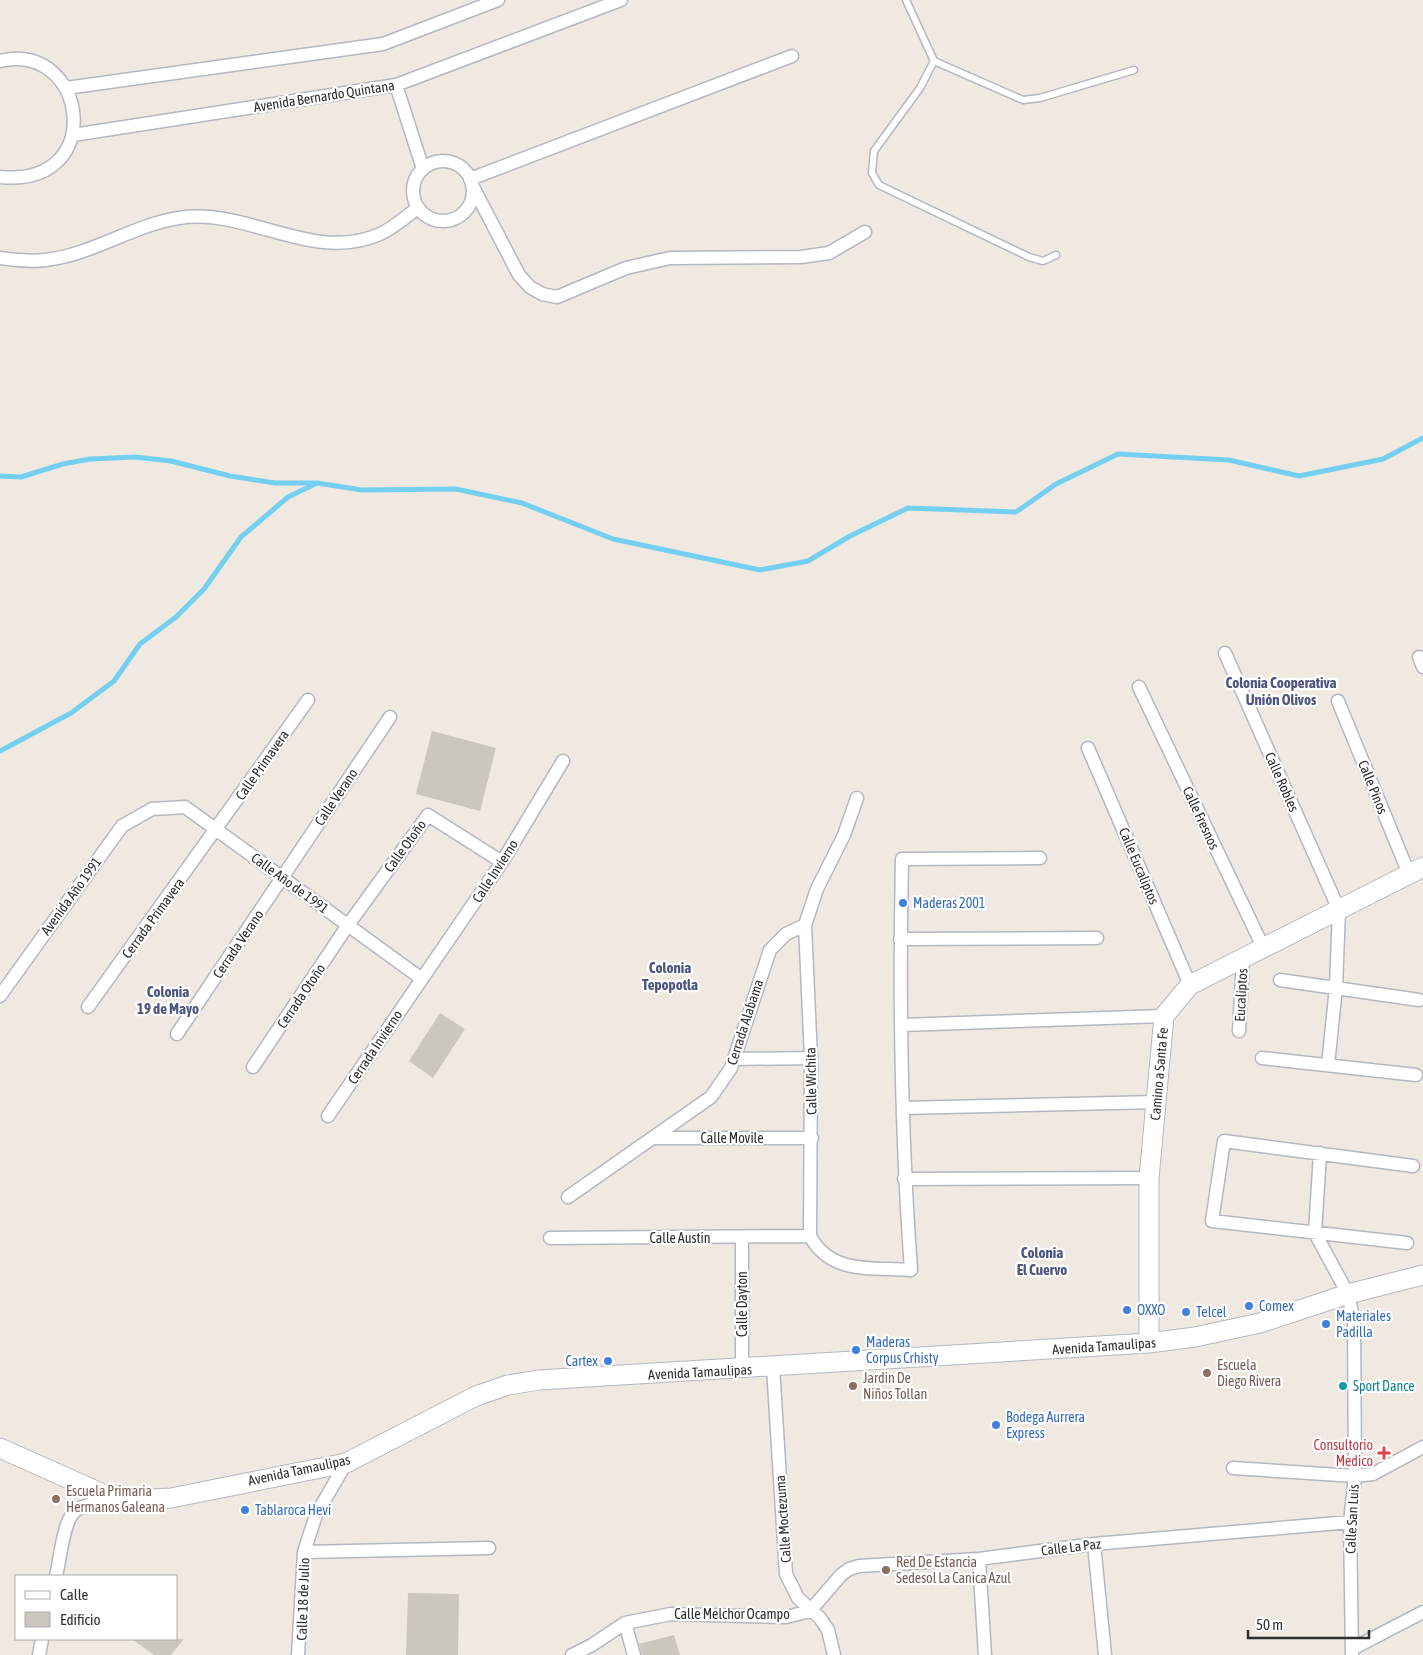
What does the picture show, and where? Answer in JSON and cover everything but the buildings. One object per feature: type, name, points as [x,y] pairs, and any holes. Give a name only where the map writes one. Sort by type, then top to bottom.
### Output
[{"type":"street","points":[[66,88],[383,44],[498,0]]},
{"type":"street","name":"Avenida Bernardo Quintana","points":[[73,135],[396,85],[621,0]]},
{"type":"street","points":[[471,182],[792,56]]},
{"type":"street","points":[[0,61],[22,59],[42,65],[58,77],[66,88],[75,113],[73,135],[66,150],[54,165],[37,175],[18,179],[0,177]]},
{"type":"street","points":[[396,85],[423,169]]},
{"type":"street","points":[[471,182],[472,196],[468,207],[460,216],[449,220],[438,220],[426,216],[418,208],[414,198],[413,187],[416,177],[431,164],[449,162],[465,172],[471,182],[519,276],[536,290],[557,297],[626,268],[670,258],[800,257],[829,253],[865,232]]},
{"type":"street","points":[[0,258],[24,261],[61,257],[159,221],[202,216],[223,218],[308,241],[334,244],[350,242],[382,233],[418,208]]},
{"type":"street","name":"Calle Robles","points":[[1225,653],[1339,910]]},
{"type":"street","name":"Calle Fresnos","points":[[1139,687],[1264,949]]},
{"type":"street","name":"Calle Primavera","points":[[217,830],[308,700]]},
{"type":"street","name":"Calle Pinos","points":[[1338,701],[1416,870]]},
{"type":"street","name":"Calle Verano","points":[[283,878],[390,717]]},
{"type":"street","name":"Calle Eucaliptos","points":[[1088,748],[1190,985]]},
{"type":"street","name":"Calle Invierno","points":[[422,979],[502,862],[563,761]]},
{"type":"street","points":[[804,925],[818,889],[844,835],[857,798]]},
{"type":"street","name":"Calle Año de 1991","points":[[152,809],[185,807],[422,979]]},
{"type":"street","name":"Avenida Año 1991","points":[[0,996],[122,826],[152,809]]},
{"type":"street","name":"Calle Otoño","points":[[348,925],[428,814],[502,862]]},
{"type":"street","name":"Cerrada Primavera","points":[[88,1007],[217,830]]},
{"type":"street","points":[[810,1236],[817,1249],[829,1260],[846,1266],[911,1270],[904,1180],[900,939],[902,859],[1040,858]]},
{"type":"street","name":"Camino a Santa Fe","points":[[1149,1343],[1149,1178],[1164,1016],[1190,985],[1416,870]]},
{"type":"street","name":"Cerrada Verano","points":[[177,1034],[283,878]]},
{"type":"street","points":[[1328,1065],[1336,987],[1339,910]]},
{"type":"street","name":"Cerrada Otoño","points":[[253,1067],[348,925]]},
{"type":"street","name":"Calle Wichita","points":[[804,925],[811,1058],[810,1236]]},
{"type":"street","name":"Cerrada Alabama","points":[[568,1197],[711,1097],[731,1068],[770,950],[786,934],[804,925]]},
{"type":"street","points":[[900,939],[1097,938]]},
{"type":"street","name":"Eucaliptos","points":[[1239,1031],[1243,959]]},
{"type":"street","name":"Cerrada Invierno","points":[[328,1116],[422,979]]},
{"type":"street","points":[[1280,980],[1419,1000]]},
{"type":"street","points":[[902,1025],[1164,1016]]},
{"type":"street","points":[[734,1059],[811,1058]]},
{"type":"street","points":[[1262,1058],[1416,1075]]},
{"type":"street","points":[[904,1108],[1157,1102]]},
{"type":"street","name":"Calle Movile","points":[[652,1138],[812,1138]]},
{"type":"street","points":[[1407,1243],[1212,1221],[1224,1141],[1413,1166]]},
{"type":"street","points":[[1316,1233],[1320,1153]]},
{"type":"street","points":[[904,1180],[1149,1178]]},
{"type":"street","name":"Calle San Luis","points":[[1316,1233],[1348,1294],[1354,1322],[1355,1476],[1350,1522],[1352,1652]]},
{"type":"street","name":"Calle Austin","points":[[550,1238],[810,1236]]},
{"type":"street","name":"Calle Dayton","points":[[742,1238],[742,1369]]},
{"type":"street","name":"Avenida Tamaulipas","points":[[0,1448],[104,1494],[149,1499],[171,1498],[346,1463],[476,1396],[508,1385],[539,1380],[1149,1343],[1195,1337],[1260,1322],[1348,1294],[1423,1275]]},
{"type":"street","name":"Calle Moctezuma","points":[[773,1367],[786,1574],[798,1598],[810,1611],[820,1618],[828,1630],[834,1655]]},
{"type":"street","points":[[1233,1468],[1355,1476],[1373,1474],[1423,1447]]},
{"type":"street","name":"Calle 18 de Julio","points":[[298,1655],[300,1651],[304,1552],[316,1515],[346,1463]]},
{"type":"street","points":[[56,1575],[69,1521],[75,1510],[98,1502],[104,1494]]},
{"type":"street","name":"Calle La Paz","points":[[810,1611],[841,1575],[849,1569],[859,1566],[979,1560],[1094,1544],[1350,1522]]},
{"type":"street","points":[[1094,1544],[1105,1655]]},
{"type":"street","points":[[304,1552],[489,1548]]},
{"type":"street","points":[[979,1560],[985,1655]]},
{"type":"street","name":"Calle Melchor Ocampo","points":[[572,1655],[592,1645],[625,1623],[671,1614],[786,1617],[810,1611]]},
{"type":"street","points":[[1352,1652],[1423,1612]]},
{"type":"street","points":[[625,1623],[634,1655]]},
{"type":"street","points":[[38,1655],[42,1640]]},
{"type":"lane","points":[[906,0],[934,61],[1023,100],[1040,98],[1134,70]]},
{"type":"lane","points":[[934,61],[920,88],[874,150],[872,173],[879,186],[1029,257],[1043,261],[1056,255]]},
{"type":"waterway","points":[[0,476],[21,477],[63,464],[90,459],[135,457],[171,461],[230,476],[275,483],[317,483],[362,490],[456,489],[522,503],[613,539],[760,570],[808,561],[850,536],[908,508],[1016,512],[1056,484],[1118,454],[1229,460],[1299,476],[1383,459],[1423,438]]},
{"type":"waterway","points":[[0,751],[71,713],[114,681],[140,644],[176,617],[204,589],[241,537],[288,497],[317,483]]},
{"type":"place","name":"Maderas 2001","points":[[903,903]]},
{"type":"place","name":"Comex","points":[[1249,1306]]},
{"type":"place","name":"OXXO","points":[[1127,1310]]},
{"type":"place","name":"Telcel","points":[[1186,1312]]},
{"type":"place","name":"Materiales Padilla","points":[[1326,1324]]},
{"type":"place","name":"Maderas Corpus Crhisty","points":[[856,1350]]},
{"type":"place","name":"Cartex","points":[[608,1361]]},
{"type":"place","name":"Escuela Diego Rivera","points":[[1207,1373]]},
{"type":"place","name":"Jardin De Niños Tollan","points":[[853,1386]]},
{"type":"place","name":"Sport Dance","points":[[1343,1386]]},
{"type":"place","name":"Bodega Aurrera Express","points":[[996,1425]]},
{"type":"place","name":"Consultorio Medico","points":[[1384,1453]]},
{"type":"place","name":"Escuela Primaria Hermanos Galeana","points":[[56,1499]]},
{"type":"place","name":"Tablaroca Hevi","points":[[245,1510]]},
{"type":"place","name":"Red De Estancia Sedesol La Canica Azul","points":[[886,1570]]},
{"type":"district","name":"Colonia Cooperativa Unión Olivos","points":[[1281,692]]},
{"type":"district","name":"Colonia Tepopotla","points":[[670,976]]},
{"type":"district","name":"Colonia 19 de Mayo","points":[[168,1000]]},
{"type":"district","name":"Colonia El Cuervo","points":[[1042,1262]]}]
